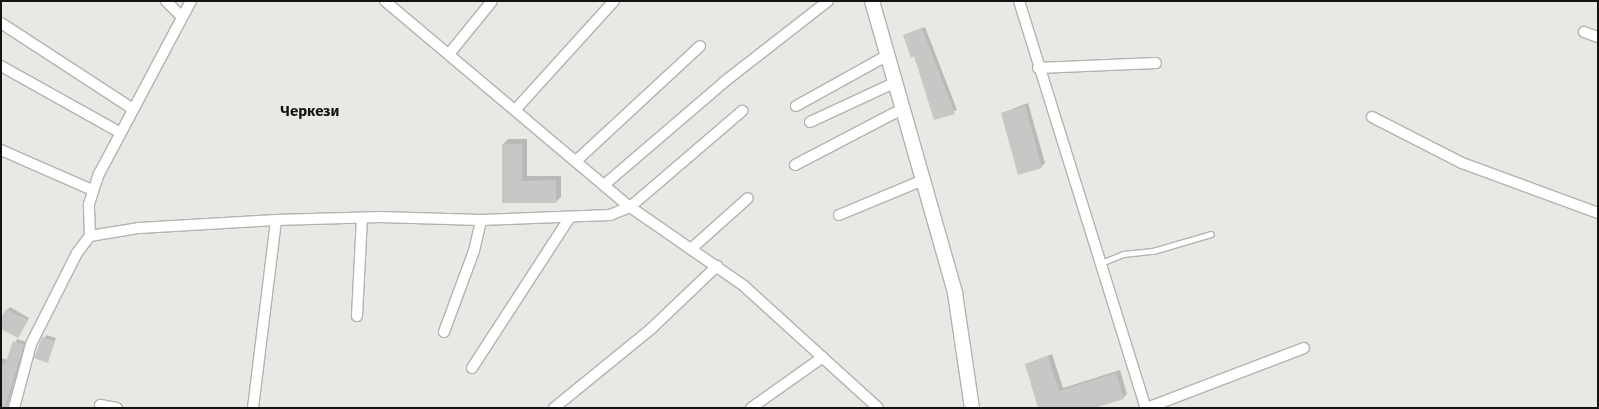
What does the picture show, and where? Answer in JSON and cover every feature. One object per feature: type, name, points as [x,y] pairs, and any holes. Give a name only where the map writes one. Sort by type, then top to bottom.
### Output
[{"type":"main road","points":[[872,1],[904,108],[955,293],[972,408]]},
{"type":"street","points":[[166,1],[182,17]]},
{"type":"street","points":[[14,408],[31,344],[77,253],[90,236],[89,204],[92,190],[119,132],[191,1]]},
{"type":"street","points":[[385,1],[516,109],[630,207],[717,266],[823,357],[878,408]]},
{"type":"street","points":[[449,54],[492,1]]},
{"type":"street","points":[[516,109],[614,1]]},
{"type":"street","points":[[604,185],[724,82],[828,1]]},
{"type":"street","points":[[1019,1],[1099,264],[1147,408],[1304,348]]},
{"type":"street","points":[[1,23],[133,109]]},
{"type":"street","points":[[1584,32],[1598,37]]},
{"type":"street","points":[[576,161],[700,46]]},
{"type":"street","points":[[796,106],[888,55]]},
{"type":"street","points":[[1038,68],[1156,63]]},
{"type":"street","points":[[1,66],[119,132]]},
{"type":"street","points":[[810,122],[896,82]]},
{"type":"street","points":[[795,165],[904,108]]},
{"type":"street","points":[[90,236],[139,228],[276,220],[362,218],[480,220],[610,215],[630,207],[742,112]]},
{"type":"street","points":[[1372,117],[1462,163],[1598,213]]},
{"type":"street","points":[[1,150],[92,190]]},
{"type":"street","points":[[839,215],[923,180]]},
{"type":"street","points":[[691,249],[748,198]]},
{"type":"street","points":[[472,368],[570,217]]},
{"type":"street","points":[[357,316],[362,218]]},
{"type":"street","points":[[253,408],[276,220]]},
{"type":"street","points":[[444,332],[474,251],[480,220]]},
{"type":"street","points":[[554,408],[652,328],[717,266]]},
{"type":"street","points":[[751,408],[823,357]]},
{"type":"street","points":[[100,404],[117,408]]},
{"type":"lane","points":[[1099,264],[1123,254],[1154,250],[1211,234]]},
{"type":"building","points":[[922,28],[955,114],[934,120],[914,56],[911,58],[903,35]]},
{"type":"building","points":[[1025,106],[1042,168],[1018,175],[1001,113]]},
{"type":"building","points":[[502,144],[522,144],[522,181],[556,180],[556,203],[502,203]]},
{"type":"building","points":[[6,309],[28,320],[18,338],[1,329],[1,318]]},
{"type":"building","points":[[42,337],[55,341],[48,363],[34,358]]},
{"type":"building","points":[[13,341],[24,345],[5,407],[1,407],[1,363],[5,364]]},
{"type":"building","points":[[1048,356],[1059,391],[1116,373],[1124,399],[1095,408],[1038,408],[1025,364]]},
{"type":"district","name":"Черкези","points":[[310,112]]}]
